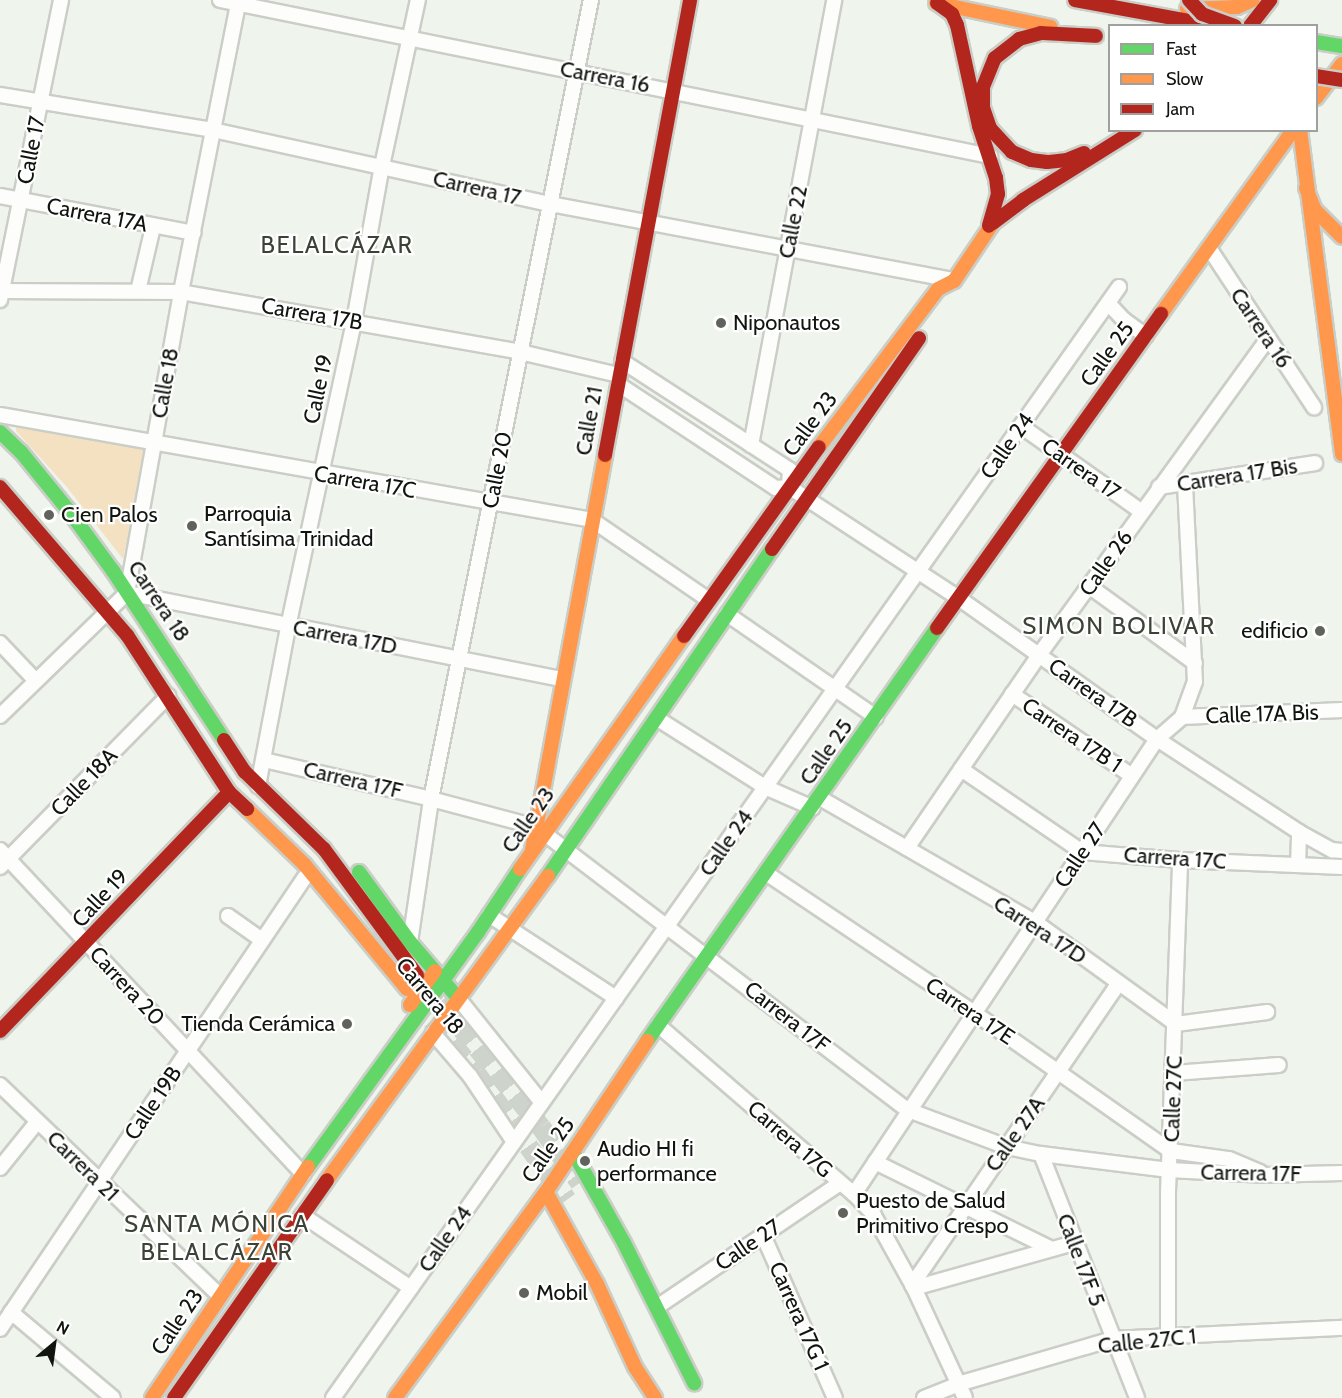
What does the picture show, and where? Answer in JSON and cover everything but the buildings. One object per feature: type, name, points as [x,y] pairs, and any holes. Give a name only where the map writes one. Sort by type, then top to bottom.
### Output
[{"type":"main road","name":"Calle 21","points":[[541,830],[563,679],[690,0]]},
{"type":"main road","points":[[1075,0],[1202,24]]},
{"type":"main road","points":[[1137,0],[1182,8],[1211,10],[1237,7],[1253,0]]},
{"type":"main road","points":[[1190,0],[1202,14],[1230,24]]},
{"type":"main road","points":[[1252,24],[1270,0]]},
{"type":"main road","points":[[930,2],[1103,37]]},
{"type":"main road","points":[[930,2],[952,14],[957,25],[979,126],[990,156],[998,194],[989,226]]},
{"type":"main road","points":[[1103,37],[1041,33],[1010,44],[995,58],[986,77],[982,98],[986,119],[996,137],[1012,152],[1031,160],[1047,162],[1067,160],[1131,133]]},
{"type":"main road","points":[[1318,42],[1342,46]]},
{"type":"main road","points":[[1318,97],[1342,64]]},
{"type":"main road","points":[[1318,76],[1342,80]]},
{"type":"main road","name":"Calle 25","points":[[395,1398],[546,1192],[658,1025],[1060,454],[1292,132]]},
{"type":"main road","points":[[1300,132],[1342,454]]},
{"type":"main road","name":"Calle 23","points":[[174,1398],[302,1215],[567,849],[658,719],[727,614],[949,296],[954,281],[989,226],[1023,200],[1131,133]]},
{"type":"main road","points":[[1306,188],[1315,210],[1342,237]]},
{"type":"main road","name":"Calle 23","points":[[152,1398],[414,1010],[439,975],[489,915],[532,850],[541,830],[789,487],[938,289],[954,281]]},
{"type":"main road","name":"Carrera 18","points":[[0,432],[21,452],[69,511],[148,621],[234,758],[258,786],[312,835],[342,870],[417,975]]},
{"type":"main road","name":"Carrera 18","points":[[0,487],[127,635],[233,796],[254,823],[305,877],[433,1033]]},
{"type":"main road","name":"Carrera 18","points":[[233,796],[290,849],[407,989]]},
{"type":"main road","name":"Calle 19","points":[[0,1031],[233,796]]},
{"type":"main road","name":"Carrera 18","points":[[274,800],[297,807],[327,835],[359,872],[410,942],[458,998]]},
{"type":"main road","points":[[354,1101],[388,1095]]},
{"type":"main road","points":[[573,1152],[657,1307],[701,1398]]},
{"type":"main road","points":[[580,1183],[618,1248],[660,1332],[694,1383]]},
{"type":"main road","points":[[546,1192],[597,1284],[634,1367],[655,1398]]},
{"type":"main road","points":[[578,1220],[636,1344],[655,1398]]},
{"type":"street","name":"Calle 17","points":[[1,294],[61,0]]},
{"type":"street","name":"Carrera 16","points":[[220,0],[990,156]]},
{"type":"street","name":"Calle 19","points":[[258,786],[288,627],[354,321],[382,166],[418,0]]},
{"type":"street","name":"Calle 20","points":[[410,942],[431,798],[591,0]]},
{"type":"street","name":"Calle 22","points":[[752,445],[834,0]]},
{"type":"street","name":"Calle 18","points":[[127,593],[181,292],[238,2]]},
{"type":"street","name":"Carrera 17","points":[[0,95],[213,130],[550,204],[954,281]]},
{"type":"street","name":"Carrera 17A","points":[[0,196],[194,233]]},
{"type":"street","points":[[138,291],[153,226]]},
{"type":"street","name":"Carrera 16","points":[[1209,249],[1314,407]]},
{"type":"street","name":"Calle 24","points":[[333,1398],[1119,287]]},
{"type":"street","name":"Carrera 17B","points":[[1,294],[181,292],[520,352],[618,380],[776,488],[789,487],[806,501],[960,599],[1157,739],[1299,832],[1332,850],[1342,851]]},
{"type":"street","points":[[1108,303],[1124,320],[1146,336]]},
{"type":"street","name":"Calle 26","points":[[907,848],[1039,655],[1268,339]]},
{"type":"street","name":"Carrera 17B","points":[[622,361],[790,470],[789,487]]},
{"type":"street","name":"Carrera 17C","points":[[0,415],[154,441],[490,504],[592,520],[709,600]]},
{"type":"street","name":"Carrera 17","points":[[1021,426],[1142,512]]},
{"type":"street","name":"Carrera 17 Bis","points":[[1159,488],[1315,463]]},
{"type":"street","name":"Calle 27","points":[[854,1194],[1157,739],[1182,717],[1195,682],[1185,483]]},
{"type":"street","points":[[1089,586],[1195,663]]},
{"type":"street","points":[[0,716],[127,593]]},
{"type":"street","name":"Carrera 17D","points":[[127,593],[288,627],[563,679]]},
{"type":"street","points":[[727,614],[876,717]]},
{"type":"street","points":[[0,643],[36,681]]},
{"type":"street","name":"Carrera 17B 1","points":[[1012,694],[1132,776]]},
{"type":"street","name":"Calle 18A","points":[[3,859],[168,696]]},
{"type":"street","name":"Calle 17A Bis","points":[[1182,717],[1342,710]]},
{"type":"street","name":"Carrera 17D","points":[[658,719],[765,788],[816,803],[907,848],[1035,922],[1176,1024]]},
{"type":"street","name":"Carrera 17F","points":[[264,759],[431,798],[541,830],[908,1110],[1007,1147],[1041,1154],[1168,1170],[1265,1175],[1342,1173]]},
{"type":"street","name":"Carrera 17C","points":[[961,769],[1082,852],[1180,860],[1342,867]]},
{"type":"street","points":[[1298,865],[1299,832]]},
{"type":"street","name":"Carrera 20","points":[[3,859],[87,944],[303,1174]]},
{"type":"street","name":"Calle 27C","points":[[1168,1337],[1168,1170],[1171,1151],[1176,1024],[1180,860]]},
{"type":"street","name":"Carrera 17E","points":[[766,873],[974,1012],[1171,1151]]},
{"type":"street","name":"Calle 19B","points":[[0,1329],[305,877]]},
{"type":"street","points":[[489,915],[616,998]]},
{"type":"street","points":[[228,916],[262,940]]},
{"type":"street","name":"Calle 27A","points":[[913,1287],[1119,983]]},
{"type":"street","name":"Carrera 18","points":[[458,998],[542,1103]]},
{"type":"street","points":[[1176,1024],[1267,1012]]},
{"type":"street","name":"Carrera 17G","points":[[658,1025],[854,1194],[878,1221],[913,1287],[965,1398]]},
{"type":"street","name":"Carrera 18","points":[[433,1033],[470,1076],[514,1142]]},
{"type":"street","points":[[1174,1073],[1279,1065]]},
{"type":"street","name":"Carrera 21","points":[[0,1085],[220,1296]]},
{"type":"street","points":[[0,1168],[38,1122]]},
{"type":"street","points":[[1171,1151],[1229,1159],[1248,1165],[1265,1175]]},
{"type":"street","name":"Calle 17F 5","points":[[1041,1154],[1074,1243],[1137,1398]]},
{"type":"street","points":[[875,1162],[1052,1249]]},
{"type":"street","name":"Calle 27","points":[[657,1307],[840,1183]]},
{"type":"street","points":[[302,1215],[411,1288]]},
{"type":"street","name":"Carrera 17G 1","points":[[763,1235],[835,1398]]},
{"type":"street","points":[[913,1287],[1074,1243]]},
{"type":"street","points":[[11,1312],[113,1398]]},
{"type":"street","name":"Calle 27C 1","points":[[924,1398],[958,1384],[1113,1339],[1342,1328]]},
{"type":"shaded area","points":[[17,421],[148,445],[123,559],[66,486],[16,431]]},
{"type":"tunnel","points":[[413,997],[476,1073],[567,1200]]},
{"type":"tunnel","points":[[440,1002],[541,1127],[580,1183]]},
{"type":"traffic: fast","points":[[1318,42],[1342,46]]},
{"type":"traffic: fast","points":[[0,432],[21,452],[69,511],[113,571],[224,740]]},
{"type":"traffic: fast","points":[[548,876],[772,549]]},
{"type":"traffic: fast","points":[[647,1041],[937,628]]},
{"type":"traffic: fast","points":[[308,1167],[478,932],[520,869]]},
{"type":"traffic: fast","points":[[359,872],[410,942],[458,998]]},
{"type":"traffic: fast","points":[[573,1152],[624,1243],[694,1383]]},
{"type":"traffic: slow","points":[[1187,9],[1237,7],[1253,0]]},
{"type":"traffic: slow","points":[[936,3],[1051,27]]},
{"type":"traffic: slow","points":[[1318,95],[1342,64]]},
{"type":"traffic: slow","points":[[1161,314],[1292,132]]},
{"type":"traffic: slow","points":[[1300,132],[1342,454]]},
{"type":"traffic: slow","points":[[1306,188],[1315,210],[1342,237]]},
{"type":"traffic: slow","points":[[819,447],[938,289],[954,281],[993,223]]},
{"type":"traffic: slow","points":[[532,850],[605,455]]},
{"type":"traffic: slow","points":[[520,869],[684,636]]},
{"type":"traffic: slow","points":[[247,809],[304,864],[407,989]]},
{"type":"traffic: slow","points":[[327,1180],[548,876]]},
{"type":"traffic: slow","points":[[410,1005],[435,971]]},
{"type":"traffic: slow","points":[[395,1398],[546,1192],[647,1041]]},
{"type":"traffic: slow","points":[[152,1398],[308,1167]]},
{"type":"traffic: slow","points":[[546,1192],[597,1284],[635,1367],[655,1398]]},
{"type":"traffic: jam","points":[[605,455],[690,0]]},
{"type":"traffic: jam","points":[[1075,0],[1205,24]]},
{"type":"traffic: jam","points":[[1189,0],[1202,14],[1230,24]]},
{"type":"traffic: jam","points":[[1252,24],[1270,0]]},
{"type":"traffic: jam","points":[[937,3],[952,14],[957,25],[979,126],[996,178],[998,194],[989,226]]},
{"type":"traffic: jam","points":[[1084,153],[1067,160],[1047,162],[1031,160],[1012,152],[990,128],[983,108],[983,87],[995,58],[1019,39],[1041,33],[1096,36]]},
{"type":"traffic: jam","points":[[1318,76],[1342,80]]},
{"type":"traffic: jam","points":[[993,223],[1023,200],[1132,132]]},
{"type":"traffic: jam","points":[[937,628],[1161,314]]},
{"type":"traffic: jam","points":[[772,549],[919,338]]},
{"type":"traffic: jam","points":[[684,636],[819,447]]},
{"type":"traffic: jam","points":[[0,487],[127,635],[229,792],[247,809]]},
{"type":"traffic: jam","points":[[224,740],[245,772],[324,849],[417,975]]},
{"type":"traffic: jam","points":[[0,1031],[229,792]]},
{"type":"traffic: jam","points":[[174,1398],[327,1180]]},
{"type":"place","name":"Niponautos","points":[[721,323]]},
{"type":"place","name":"Cien Palos","points":[[49,515]]},
{"type":"place","name":"Parroquia Santísima Trinidad","points":[[192,526]]},
{"type":"place","name":"edificio","points":[[1320,631]]},
{"type":"place","name":"Tienda Cerámica","points":[[347,1024]]},
{"type":"place","name":"Audio HI fi performance","points":[[585,1161]]},
{"type":"place","name":"Puesto de Salud Primitivo Crespo","points":[[843,1213]]},
{"type":"place","name":"Mobil","points":[[524,1293]]},
{"type":"district","name":"BELALCÁZAR","points":[[337,245]]},
{"type":"district","name":"SIMON BOLIVAR","points":[[1119,626]]},
{"type":"district","name":"SANTA MÓNICA BELALCÁZAR","points":[[217,1238]]}]
